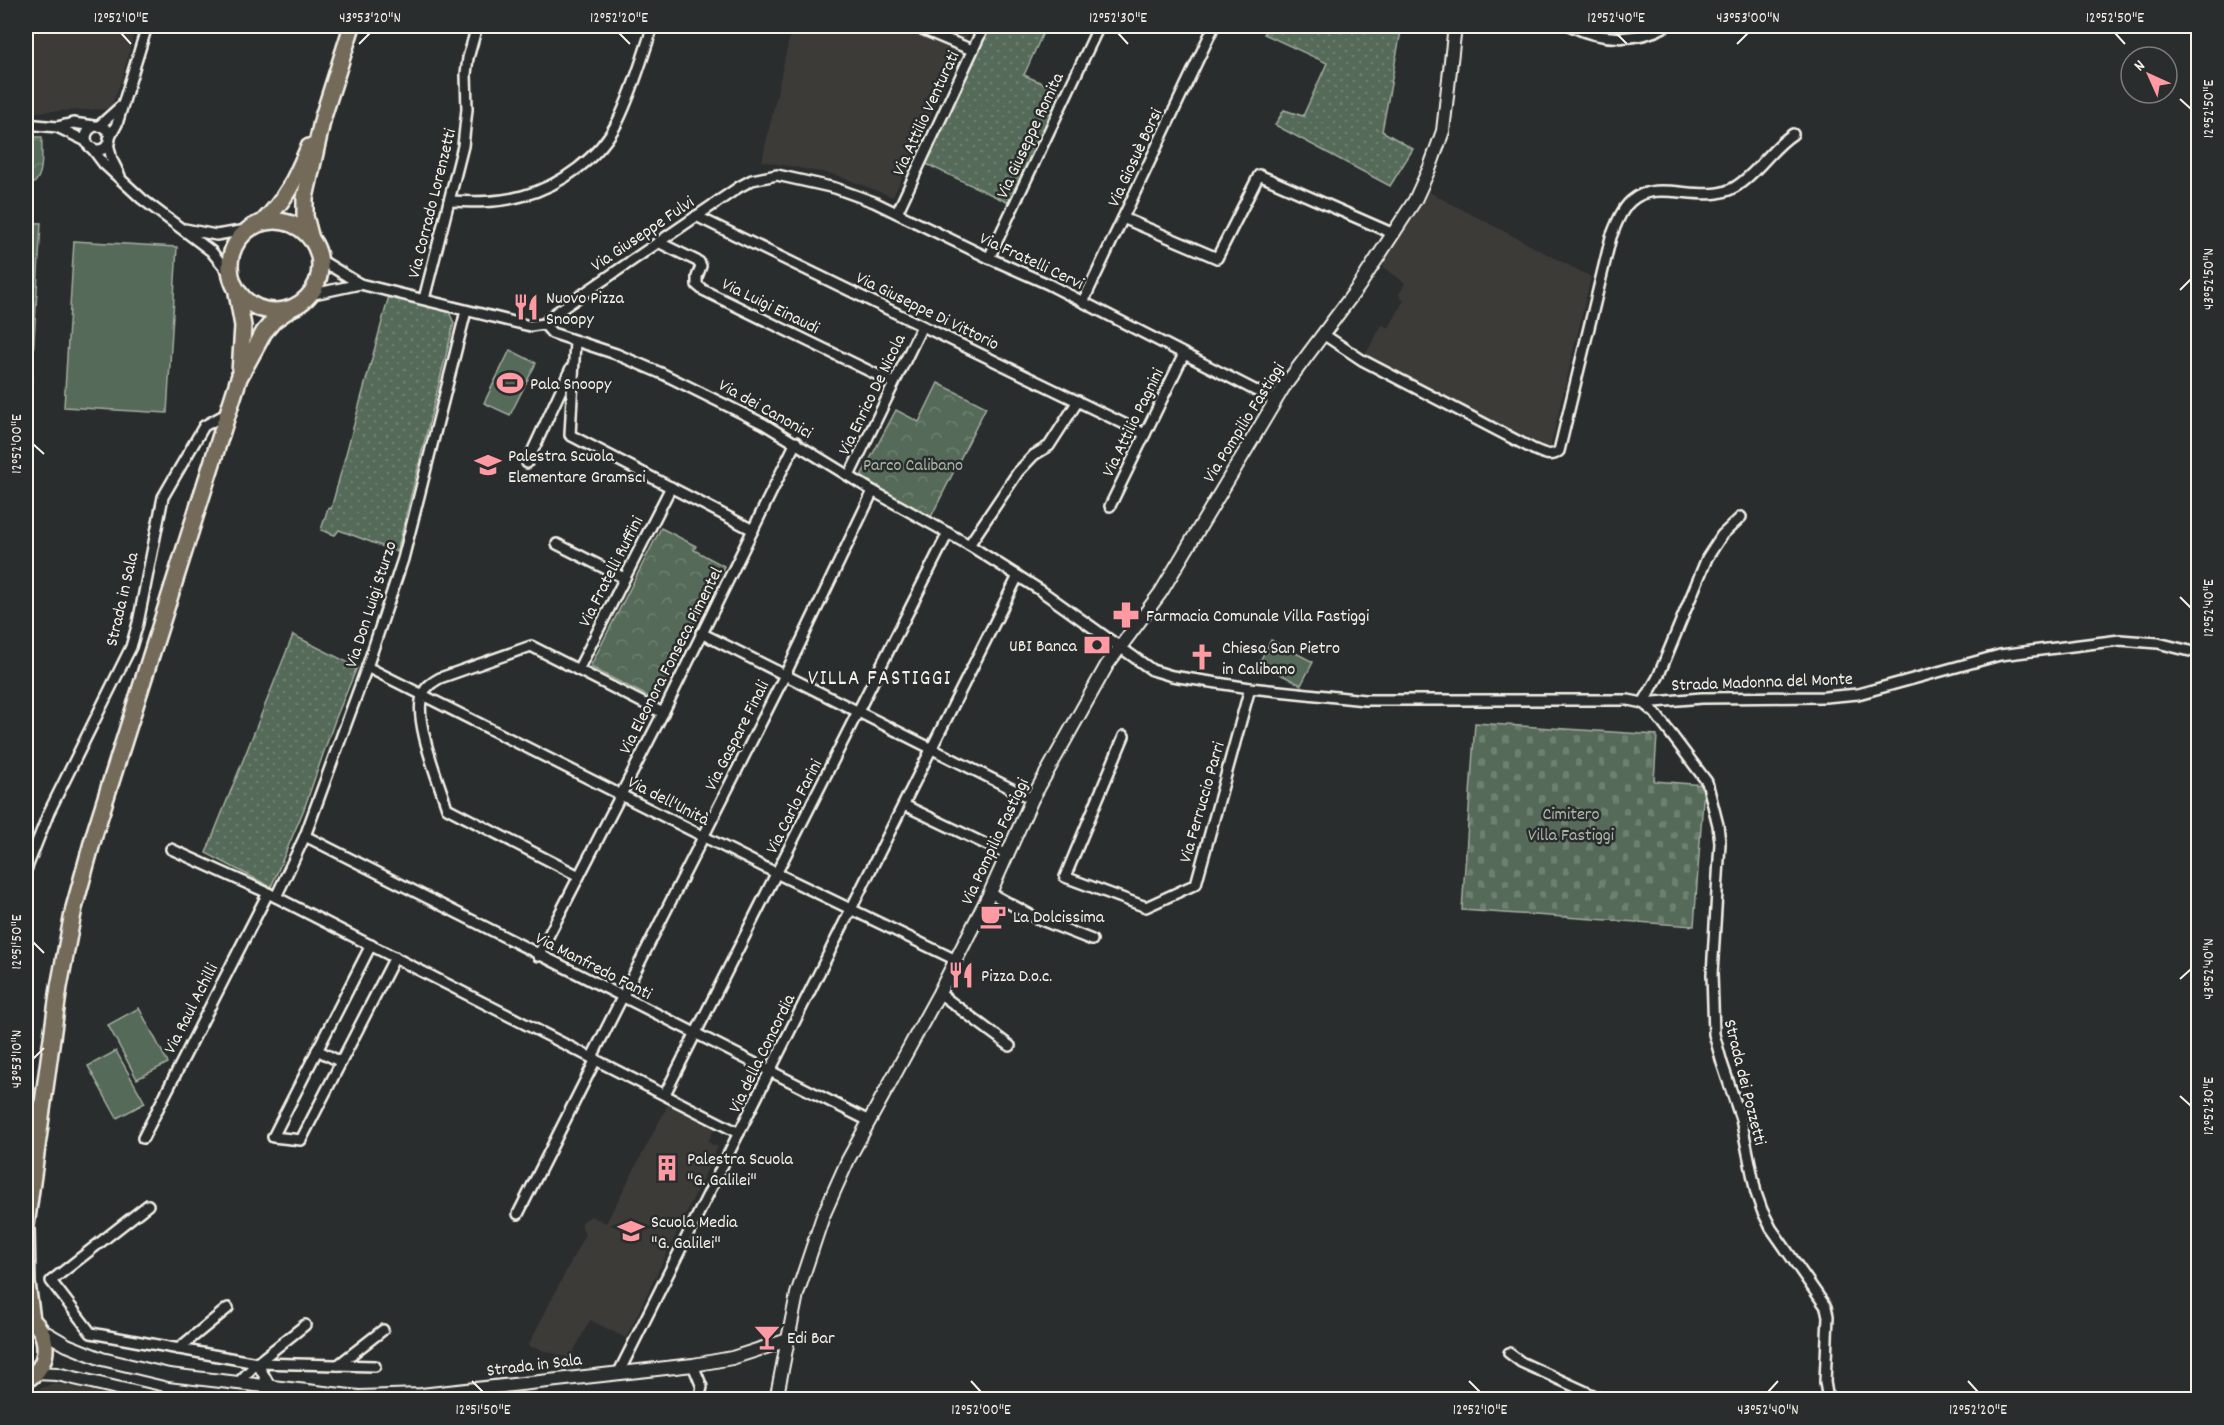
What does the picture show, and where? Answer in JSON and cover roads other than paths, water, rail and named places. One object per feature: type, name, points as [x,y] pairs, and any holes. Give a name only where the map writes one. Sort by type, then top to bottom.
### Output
[{"type":"main road","points":[[30,1376],[42,1364],[45,1341],[33,1322],[27,1283],[26,1226],[59,987],[74,908],[95,832],[239,378],[264,332],[274,320],[309,295],[318,278],[319,259],[305,216],[305,198],[323,117],[352,26]]},
{"type":"main road","points":[[239,378],[243,326],[236,290],[230,274],[232,249],[238,238],[263,222],[281,204],[289,192],[323,117]]},
{"type":"main road","points":[[263,222],[290,223],[312,240]]},
{"type":"main road","points":[[236,290],[246,301],[260,309],[275,311],[290,309]]},
{"type":"street","points":[[57,127],[101,149],[109,141],[117,124],[147,26]]},
{"type":"street","name":"Via Corrado Lorenzetti","points":[[424,299],[464,146],[467,109],[466,74],[476,26]]},
{"type":"street","points":[[448,201],[498,201],[523,196],[548,187],[590,158],[618,123],[632,91],[653,26]]},
{"type":"street","points":[[642,59],[659,26]]},
{"type":"street","points":[[915,26],[972,50]]},
{"type":"street","name":"Via Attilio Venturati","points":[[897,213],[984,26]]},
{"type":"street","name":"Via Giuseppe Romita","points":[[989,258],[1099,26]]},
{"type":"street","name":"Via Giosuè Borsi","points":[[1083,302],[1214,26]]},
{"type":"street","name":"Via Pompilio Fastiggi","points":[[776,1400],[797,1294],[823,1216],[848,1160],[893,1080],[990,894],[1032,799],[1107,665],[1161,592],[1276,400],[1359,286],[1415,200],[1443,131],[1455,26]]},
{"type":"street","points":[[1571,26],[1585,33],[1599,36],[1634,38],[1666,26]]},
{"type":"street","points":[[122,105],[87,132],[89,145],[122,181],[211,251],[230,274]]},
{"type":"street","points":[[26,124],[57,127],[73,123],[107,130],[112,160],[122,181]]},
{"type":"street","points":[[1323,334],[1362,360],[1533,449],[1543,454],[1556,454],[1559,451],[1611,237],[1622,212],[1631,200],[1642,194],[1656,191],[1714,195],[1734,188],[1753,173],[1783,140],[1793,134]]},
{"type":"street","name":"Via Fratelli Cervi","points":[[764,176],[777,175],[835,188],[897,213],[1048,284],[1276,400]]},
{"type":"street","points":[[1123,218],[1217,258],[1259,175],[1394,234]]},
{"type":"street","name":"Via Giuseppe Fulvi","points":[[544,324],[554,314],[739,187],[764,176]]},
{"type":"street","name":"Via Giuseppe Di Vittorio","points":[[696,216],[1145,434]]},
{"type":"street","points":[[180,228],[216,235],[248,230]]},
{"type":"street","name":"Via Luigi Einaudi","points":[[658,242],[699,262],[701,266],[697,285],[703,290],[894,383]]},
{"type":"street","name":"Via dei Canonici","points":[[319,259],[360,284],[530,326],[544,324],[552,333],[616,354],[710,396],[796,442],[873,491],[969,545],[1120,647]]},
{"type":"street","name":"Via dei Canonici","points":[[309,295],[360,284]]},
{"type":"street","name":"Via Don Luigi Sturzo","points":[[272,895],[305,836],[367,668],[403,559],[466,311]]},
{"type":"street","name":"Via Enrico De Nicola","points":[[849,476],[921,326]]},
{"type":"street","points":[[575,341],[570,435],[753,530]]},
{"type":"street","name":"Via Attilio Pagnini","points":[[1110,506],[1184,354]]},
{"type":"street","points":[[527,463],[573,363]]},
{"type":"street","points":[[969,545],[1018,472],[1034,456],[1049,446],[1078,401]]},
{"type":"street","name":"Strada in Sala","points":[[26,870],[49,812],[131,647],[138,623],[163,497],[204,426],[228,413]]},
{"type":"street","name":"Via Eleonora Fonseca Pimentel","points":[[538,956],[663,713],[796,442]]},
{"type":"street","name":"Via Fratelli Ruffini","points":[[578,670],[671,487]]},
{"type":"street","name":"Via Gaspare Finali","points":[[594,1058],[873,491]]},
{"type":"street","name":"Strada Madonna del Monte","points":[[1643,703],[1658,677],[1707,558],[1722,535],[1741,517]]},
{"type":"street","name":"Via Carlo Farini","points":[[665,1094],[860,712],[948,533]]},
{"type":"street","points":[[557,544],[624,578]]},
{"type":"street","name":"Via della Concordia","points":[[619,1372],[1018,576]]},
{"type":"street","points":[[701,633],[1032,799]]},
{"type":"street","name":"Strada Madonna del Monte","points":[[1120,647],[1152,670],[1172,676],[1250,688],[1365,700],[1628,700],[1643,703],[1702,698],[1825,697],[1858,694],[2000,655],[2120,640],[2158,643],[2199,653]]},
{"type":"street","points":[[579,876],[447,807],[420,718],[423,694],[432,683],[440,678],[531,646],[663,713]]},
{"type":"street","name":"Via dell'Unità","points":[[367,668],[621,793],[778,874],[956,960]]},
{"type":"street","name":"Via Ferruccio Parri","points":[[1124,736],[1065,877],[1146,907],[1196,884],[1250,688]]},
{"type":"street","name":"Strada dei Pozzetti","points":[[1643,703],[1655,713],[1707,782],[1720,843],[1712,974],[1714,1034],[1741,1119],[1756,1193],[1762,1210],[1771,1228],[1826,1307],[1828,1316],[1825,1382],[1828,1400]]},
{"type":"street","points":[[904,805],[1008,855]]},
{"type":"street","name":"Via Manfredo Fanti","points":[[305,836],[538,956],[868,1121]]},
{"type":"street","points":[[171,849],[272,895],[739,1133]]},
{"type":"street","points":[[990,894],[1036,918],[1092,940]]},
{"type":"street","name":"Via Raul Achilli","points":[[143,1138],[272,895]]},
{"type":"street","points":[[371,945],[273,1137],[301,1140],[395,957]]},
{"type":"street","points":[[939,993],[1010,1046]]},
{"type":"street","points":[[317,1050],[341,1062]]},
{"type":"street","points":[[518,1214],[594,1058]]},
{"type":"street","points":[[148,1205],[51,1281],[91,1333],[257,1363],[375,1366]]},
{"type":"street","points":[[178,1349],[228,1308]]},
{"type":"street","name":"Strada in Sala","points":[[33,1322],[67,1345],[102,1359],[169,1375],[363,1398],[417,1397],[693,1365],[732,1358],[788,1340]]},
{"type":"street","points":[[237,1384],[257,1363],[305,1325]]},
{"type":"street","points":[[338,1365],[383,1330]]},
{"type":"street","points":[[1509,1353],[1521,1362],[1604,1400]]},
{"type":"street","points":[[257,1363],[271,1388]]},
{"type":"street","points":[[693,1365],[702,1387],[696,1400]]},
{"type":"street","points":[[30,1376],[57,1374],[168,1400]]},
{"type":"place","name":"Nuovo Pizza Snoopy","points":[[526,307]]},
{"type":"place","name":"Pala Snoopy","points":[[510,383]]},
{"type":"place","name":"Palestra Scuola Elementare Gramsci","points":[[488,465]]},
{"type":"place","name":"Farmacia Comunale Villa Fastiggi","points":[[1126,615]]},
{"type":"place","name":"UBI Banca","points":[[1097,645]]},
{"type":"place","name":"Chiesa San Pietro in Calibano","points":[[1202,657]]},
{"type":"place","name":"La Dolcissima","points":[[993,916]]},
{"type":"place","name":"Pizza D.o.c.","points":[[961,975]]},
{"type":"place","name":"Palestra Scuola \"G. Galilei\"","points":[[667,1168]]},
{"type":"place","name":"Scuola Media \"G. Galilei\"","points":[[631,1231]]},
{"type":"place","name":"Edi Bar","points":[[767,1337]]},
{"type":"district","name":"VILLA FASTIGGI","points":[[880,677]]},
{"type":"park label","name":"Parco Calibano","points":[[913,464]]},
{"type":"park label","name":"Cimitero Villa Fastiggi","points":[[1571,823]]}]
